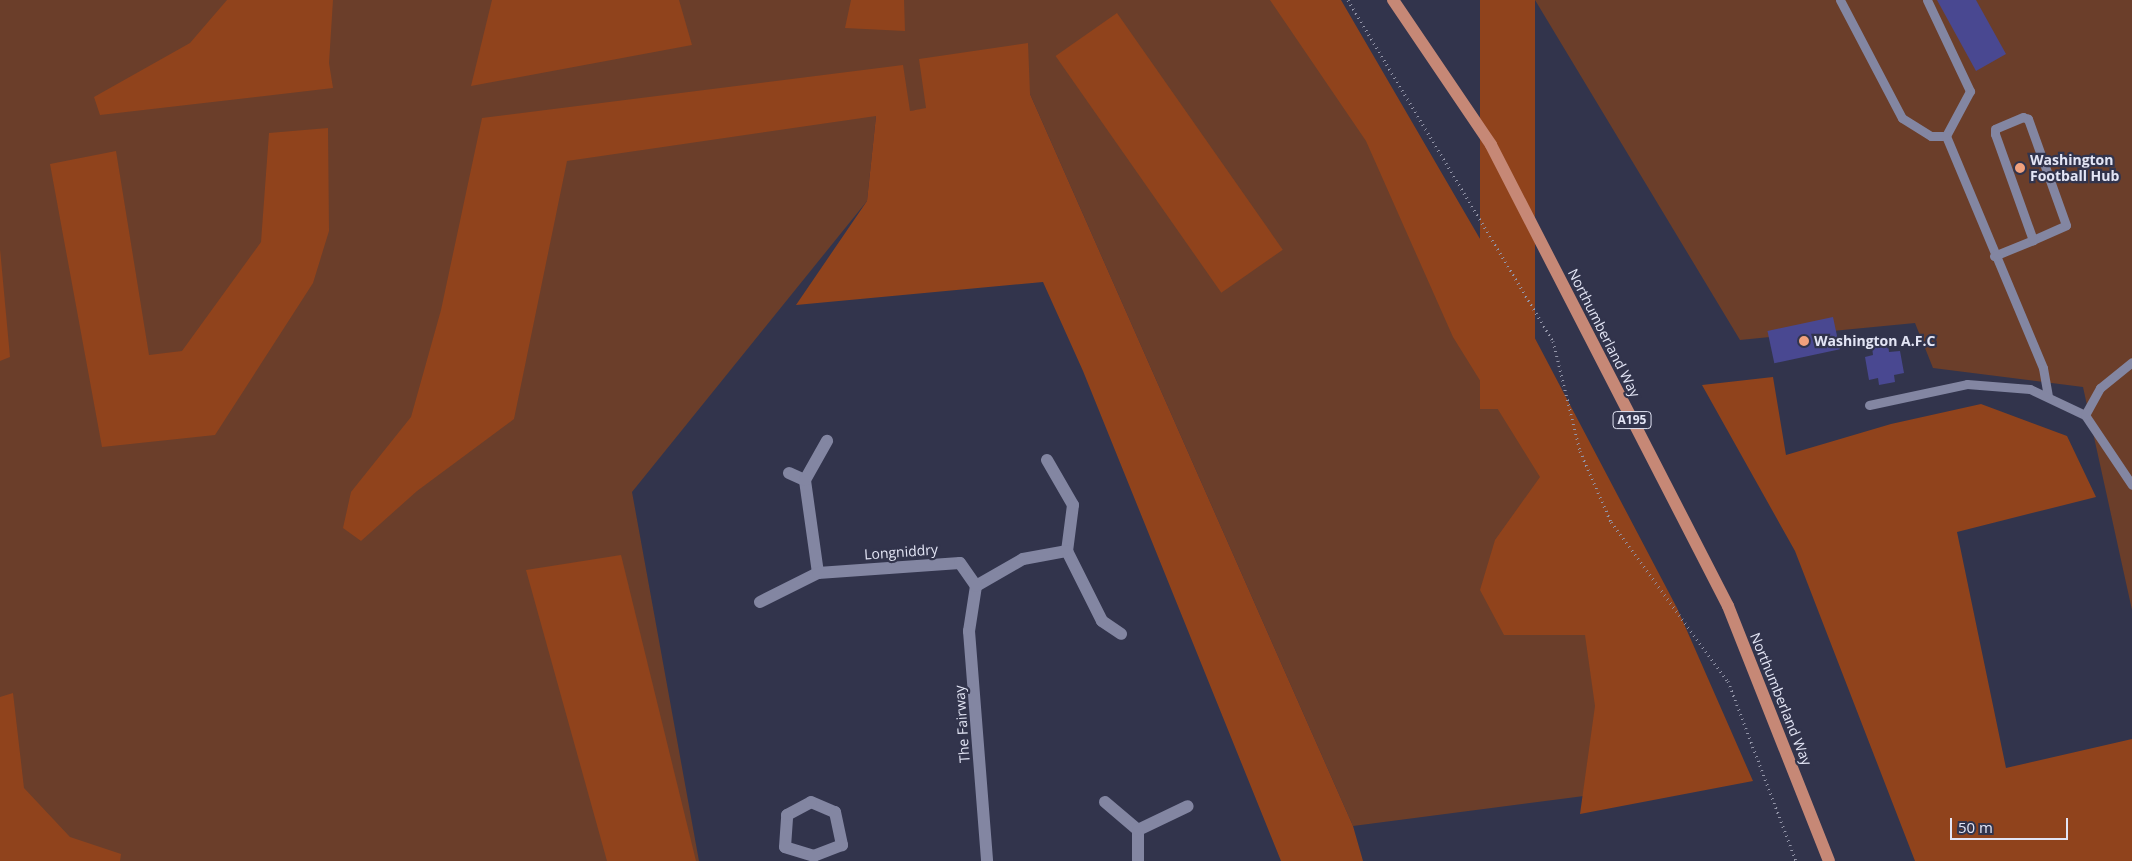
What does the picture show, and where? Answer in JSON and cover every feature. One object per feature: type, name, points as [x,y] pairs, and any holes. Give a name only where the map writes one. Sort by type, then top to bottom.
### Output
[{"type":"main road","name":"Northumberland Way","points":[[1393,0],[1491,145],[1728,606],[1829,861]]},
{"type":"street","points":[[818,573],[805,480],[827,441]]},
{"type":"street","points":[[1047,460],[1073,505],[1067,551],[1102,621],[1121,634]]},
{"type":"street","points":[[789,473],[805,480]]},
{"type":"street","points":[[976,586],[1023,559],[1067,551]]},
{"type":"street","name":"Longniddry","points":[[760,602],[818,573],[960,563],[976,586]]},
{"type":"street","name":"The Fairway","points":[[976,586],[969,631],[987,861]]},
{"type":"street","points":[[811,802],[836,812],[842,845],[815,859],[785,847],[787,815],[811,802]]},
{"type":"street","points":[[1105,802],[1138,830],[1138,861]]},
{"type":"street","points":[[1138,830],[1188,806]]},
{"type":"lane","points":[[1840,0],[1902,118],[1931,136],[1946,136]]},
{"type":"lane","points":[[1927,0],[1970,91],[1946,136],[1994,256],[2043,368],[2048,397]]},
{"type":"lane","points":[[1994,256],[2033,240],[2066,225],[2028,119],[2023,117],[1995,129],[1995,134],[2033,240]]},
{"type":"lane","points":[[2085,414],[2100,388],[2132,362]]},
{"type":"lane","points":[[1868,405],[1968,384],[2030,389],[2085,414],[2132,485]]},
{"type":"path","points":[[1348,0],[1553,341],[1580,451],[1611,522],[1728,682],[1796,861]]},
{"type":"shaded area","points":[[0,0],[1277,0],[1413,190],[1677,784],[1353,826],[1030,94],[876,116],[867,201],[632,492],[699,861],[0,861]]},
{"type":"shaded area","points":[[227,0],[333,0],[329,63],[333,88],[100,115],[94,97],[190,43]]},
{"type":"shaded area","points":[[492,0],[679,0],[692,45],[471,86]]},
{"type":"shaded area","points":[[851,0],[904,0],[905,31],[845,28]]},
{"type":"shaded area","points":[[1270,0],[1341,0],[1508,287],[1677,608],[1753,781],[1580,814],[1595,706],[1585,635],[1504,635],[1480,590],[1495,540],[1540,477],[1453,337],[1366,141]]},
{"type":"shaded area","points":[[1480,0],[1535,0],[1535,409],[1480,409]]},
{"type":"shaded area","points":[[1535,0],[2132,0],[2132,610],[2083,387],[1933,368],[1915,323],[1740,340]]},
{"type":"shaded area","points":[[1117,13],[1283,250],[1221,293],[1056,56]]},
{"type":"shaded area","points":[[1028,43],[1030,94],[1353,826],[1363,861],[1281,861],[1083,371],[1043,282],[796,305],[867,201],[876,116],[567,161],[514,419],[417,491],[361,541],[343,528],[351,492],[411,417],[441,310],[482,118],[903,65],[910,111],[926,108],[919,59]]},
{"type":"shaded area","points":[[328,128],[329,231],[313,283],[215,435],[102,447],[50,164],[116,151],[149,355],[182,351],[261,242],[269,133]]},
{"type":"shaded area","points":[[0,249],[10,357],[0,361]]},
{"type":"shaded area","points":[[1773,377],[1786,455],[1891,424],[1981,404],[2067,436],[2096,497],[1957,532],[2006,768],[2132,739],[2132,861],[1915,861],[1795,551],[1702,385]]},
{"type":"shaded area","points":[[621,555],[696,861],[607,861],[526,570]]},
{"type":"shaded area","points":[[13,693],[24,788],[70,837],[121,854],[120,861],[0,861],[0,697]]},
{"type":"building","points":[[1937,0],[1976,0],[2006,54],[1976,71]]},
{"type":"building","name":"Washington A.F.C","points":[[1833,317],[1840,349],[1774,363],[1767,331]]},
{"type":"building","points":[[1888,344],[1889,352],[1900,351],[1904,373],[1894,375],[1895,382],[1879,385],[1878,378],[1869,380],[1865,357],[1873,355],[1872,347]]},
{"type":"place","name":"Washington Football Hub","points":[[2020,168]]},
{"type":"place","name":"Washington A.F.C","points":[[1804,341]]}]
